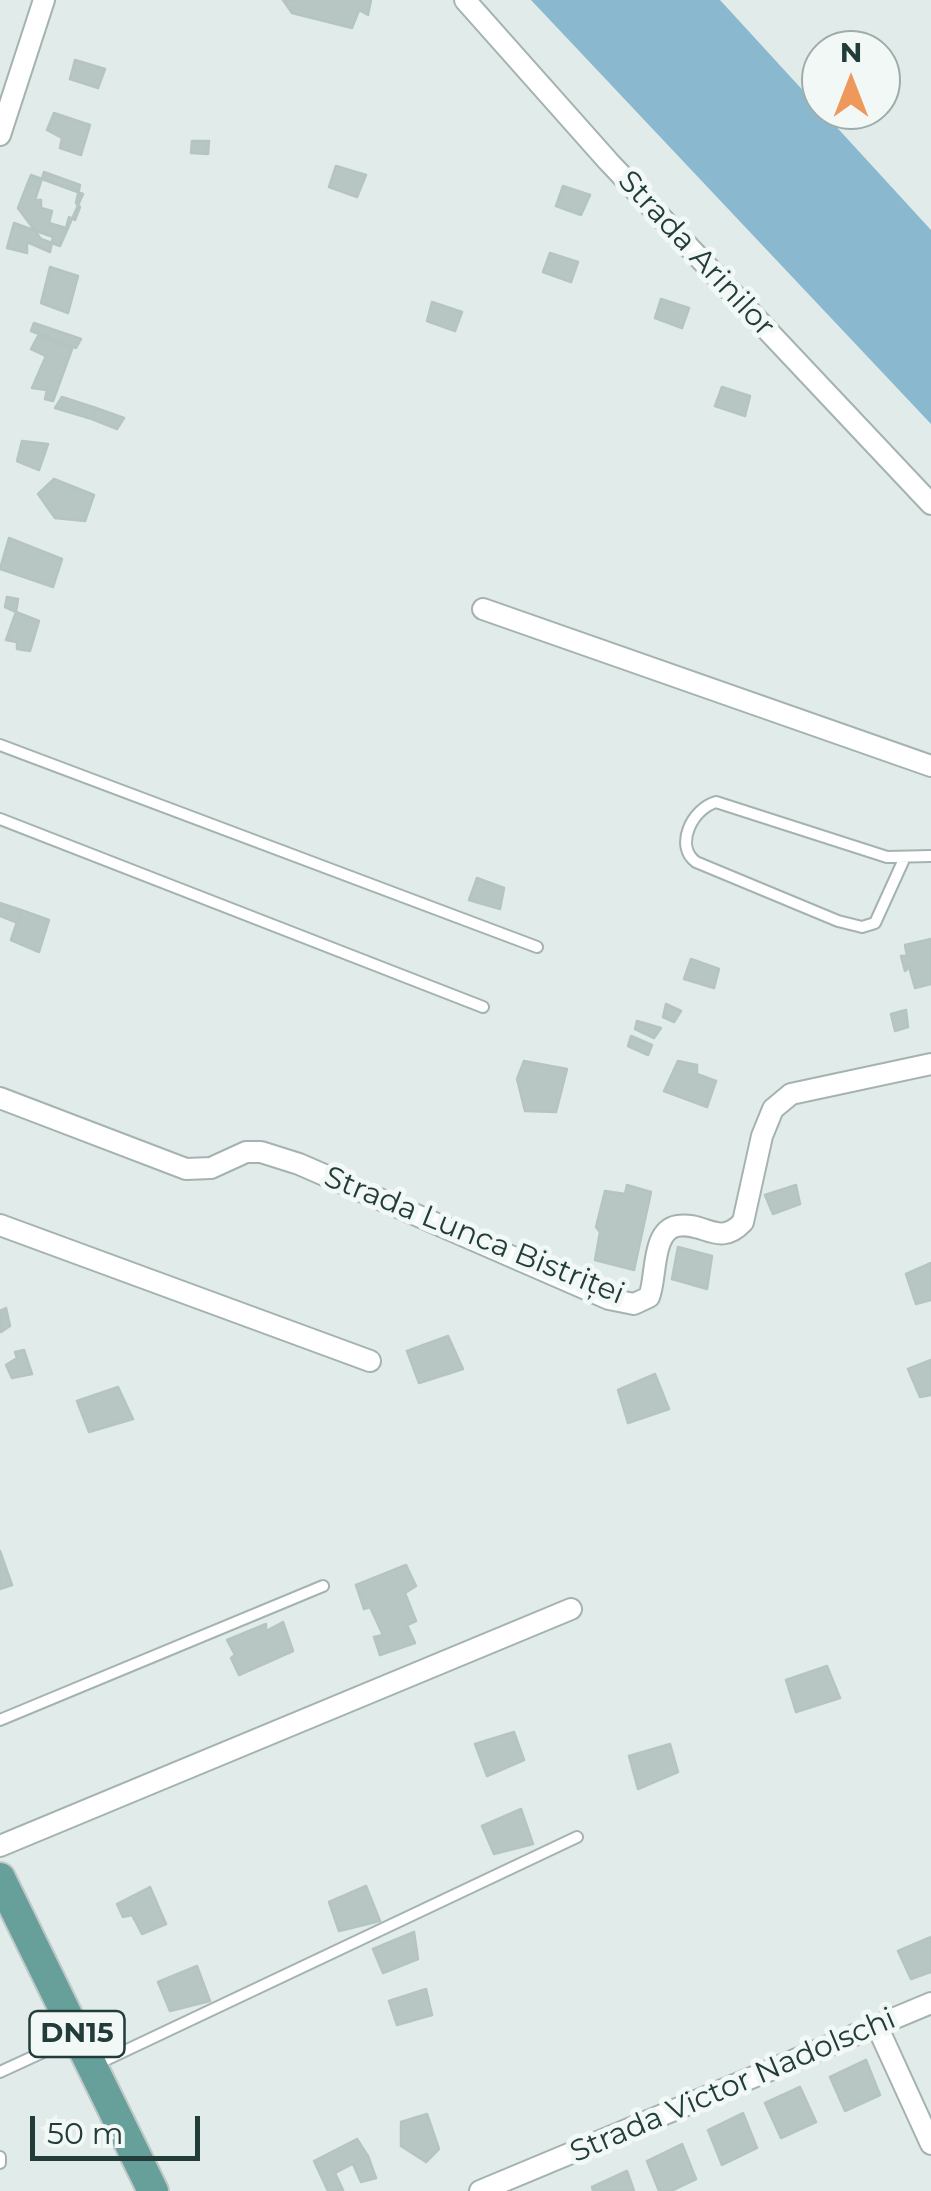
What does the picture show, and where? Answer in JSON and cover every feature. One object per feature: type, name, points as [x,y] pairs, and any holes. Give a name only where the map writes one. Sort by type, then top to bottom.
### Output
[{"type":"main road","name":"DN15","points":[[0,1879],[153,2191]]},
{"type":"street","points":[[0,135],[44,0]]},
{"type":"street","name":"Strada Arinilor","points":[[465,0],[608,161],[931,504]]},
{"type":"street","points":[[483,609],[931,766]]},
{"type":"street","name":"Strada Lunca Bistriței","points":[[0,1098],[186,1169],[211,1168],[246,1152],[261,1152],[299,1164],[609,1299],[634,1304],[649,1297],[660,1244],[667,1230],[676,1226],[722,1235],[734,1232],[743,1222],[762,1136],[773,1109],[791,1094],[931,1064]]},
{"type":"street","points":[[0,1225],[370,1361]]},
{"type":"street","points":[[0,1846],[571,1609]]},
{"type":"street","name":"Strada Victor Nadolschi","points":[[480,2191],[931,2003]]},
{"type":"street","points":[[877,2026],[931,2144]]},
{"type":"lane","points":[[0,744],[537,947]]},
{"type":"lane","points":[[905,857],[875,923],[862,927],[838,921],[696,862],[686,855],[684,847],[697,815],[716,802],[887,857],[931,856]]},
{"type":"lane","points":[[0,819],[483,1008]]},
{"type":"lane","points":[[0,1720],[323,1586]]},
{"type":"lane","points":[[92,2066],[577,1838]]},
{"type":"lane","points":[[0,2072],[78,2036]]},
{"type":"water","points":[[531,0],[720,0],[801,88],[801,130],[839,130],[931,230],[931,424]]},
{"type":"building","points":[[283,0],[371,0],[368,15],[359,10],[352,28],[292,13]]},
{"type":"building","points":[[75,60],[105,69],[98,88],[70,79]]},
{"type":"building","points":[[54,113],[90,125],[81,155],[60,148],[62,138],[47,130]]},
{"type":"building","points":[[192,141],[209,141],[208,154],[191,153]]},
{"type":"building","points":[[336,166],[366,175],[357,197],[329,187]]},
{"type":"building","points":[[44,172],[80,185],[76,203],[80,207],[75,220],[69,217],[66,228],[49,223],[52,211],[41,208],[41,200],[35,200]]},
{"type":"building","points":[[31,175],[83,194],[60,246],[41,239],[18,208]]},
{"type":"building","points":[[563,186],[590,195],[581,215],[556,206]]},
{"type":"building","points":[[14,223],[53,237],[50,252],[27,242],[27,253],[7,248]]},
{"type":"building","points":[[550,253],[578,262],[571,282],[543,272]]},
{"type":"building","points":[[50,267],[78,276],[68,313],[41,303]]},
{"type":"building","points":[[661,299],[689,308],[682,328],[655,318]]},
{"type":"building","points":[[432,302],[462,312],[455,331],[427,321]]},
{"type":"building","points":[[34,323],[81,339],[76,348],[31,331]]},
{"type":"building","points":[[38,336],[72,349],[53,401],[45,399],[47,390],[32,388],[46,356],[31,349]]},
{"type":"building","points":[[722,387],[750,396],[745,416],[715,406]]},
{"type":"building","points":[[62,397],[96,408],[92,419],[55,408]]},
{"type":"building","points":[[96,408],[124,418],[117,429],[92,419]]},
{"type":"building","points":[[22,441],[48,444],[39,470],[17,461]]},
{"type":"building","points":[[54,479],[94,495],[85,521],[55,518],[38,494]]},
{"type":"building","points":[[9,538],[62,559],[53,587],[0,569]]},
{"type":"building","points":[[7,597],[18,599],[16,612],[5,607]]},
{"type":"building","points":[[16,612],[39,621],[30,651],[17,649],[17,642],[6,640]]},
{"type":"building","points":[[477,878],[504,888],[500,909],[469,900]]},
{"type":"building","points":[[0,903],[21,910],[18,923],[0,916]]},
{"type":"building","points":[[21,910],[49,920],[39,952],[11,940]]},
{"type":"building","points":[[931,939],[931,984],[915,988],[901,956],[907,956],[905,945]]},
{"type":"building","points":[[691,959],[719,969],[714,988],[684,979]]},
{"type":"building","points":[[666,1004],[681,1011],[674,1022],[663,1017]]},
{"type":"building","points":[[906,1010],[908,1027],[895,1031],[891,1014]]},
{"type":"building","points":[[637,1021],[661,1028],[654,1038],[635,1029]]},
{"type":"building","points":[[631,1036],[652,1045],[648,1055],[628,1046]]},
{"type":"building","points":[[524,1061],[567,1069],[556,1112],[525,1111],[517,1079]]},
{"type":"building","points":[[678,1061],[697,1065],[697,1074],[716,1081],[707,1107],[664,1091]]},
{"type":"building","points":[[627,1185],[651,1192],[634,1270],[595,1260],[600,1232],[596,1227],[605,1191],[625,1194]]},
{"type":"building","points":[[796,1185],[800,1204],[773,1214],[765,1195]]},
{"type":"building","points":[[678,1247],[712,1256],[707,1289],[672,1279]]},
{"type":"building","points":[[931,1263],[931,1300],[916,1304],[906,1274]]},
{"type":"building","points":[[6,1308],[10,1326],[1,1332],[0,1311]]},
{"type":"building","points":[[448,1336],[463,1369],[419,1383],[407,1351]]},
{"type":"building","points":[[24,1350],[32,1374],[12,1378],[6,1365],[17,1358],[15,1352]]},
{"type":"building","points":[[931,1360],[931,1395],[920,1397],[908,1369]]},
{"type":"building","points":[[655,1374],[669,1409],[628,1423],[618,1390]]},
{"type":"building","points":[[118,1387],[133,1419],[89,1432],[77,1401]]},
{"type":"building","points":[[0,1551],[12,1585],[0,1589]]},
{"type":"building","points":[[406,1565],[416,1586],[405,1593],[416,1621],[407,1625],[415,1643],[380,1655],[374,1637],[383,1635],[370,1607],[364,1609],[356,1585]]},
{"type":"building","points":[[283,1622],[293,1651],[239,1675],[227,1640],[266,1624],[266,1631]]},
{"type":"building","points":[[827,1666],[840,1698],[796,1712],[786,1680]]},
{"type":"building","points":[[514,1732],[524,1760],[487,1776],[475,1744]]},
{"type":"building","points":[[670,1744],[678,1772],[638,1789],[629,1756]]},
{"type":"building","points":[[521,1809],[533,1844],[494,1854],[482,1826]]},
{"type":"building","points":[[366,1886],[380,1921],[339,1931],[329,1902]]},
{"type":"building","points":[[150,1887],[166,1924],[142,1934],[132,1915],[123,1917],[117,1904]]},
{"type":"building","points":[[414,1932],[418,1959],[383,1973],[373,1949]]},
{"type":"building","points":[[931,1937],[931,1972],[911,1979],[898,1951]]},
{"type":"building","points":[[197,1966],[210,2001],[170,2011],[158,1982]]},
{"type":"building","points":[[426,1989],[432,2015],[397,2025],[389,2001]]},
{"type":"building","points":[[866,2060],[880,2095],[845,2111],[830,2077]]},
{"type":"building","points":[[800,2087],[816,2122],[781,2138],[765,2103]]},
{"type":"building","points":[[743,2113],[757,2148],[722,2165],[708,2130]]},
{"type":"building","points":[[427,2114],[439,2149],[426,2162],[401,2146],[401,2122]]},
{"type":"building","points":[[357,2139],[368,2156],[335,2173],[343,2190],[328,2191],[314,2161]]},
{"type":"building","points":[[682,2144],[696,2179],[671,2191],[659,2191],[647,2161]]},
{"type":"building","points":[[368,2156],[376,2178],[361,2182],[353,2164]]},
{"type":"building","points":[[627,2171],[634,2191],[593,2191],[592,2187]]}]
